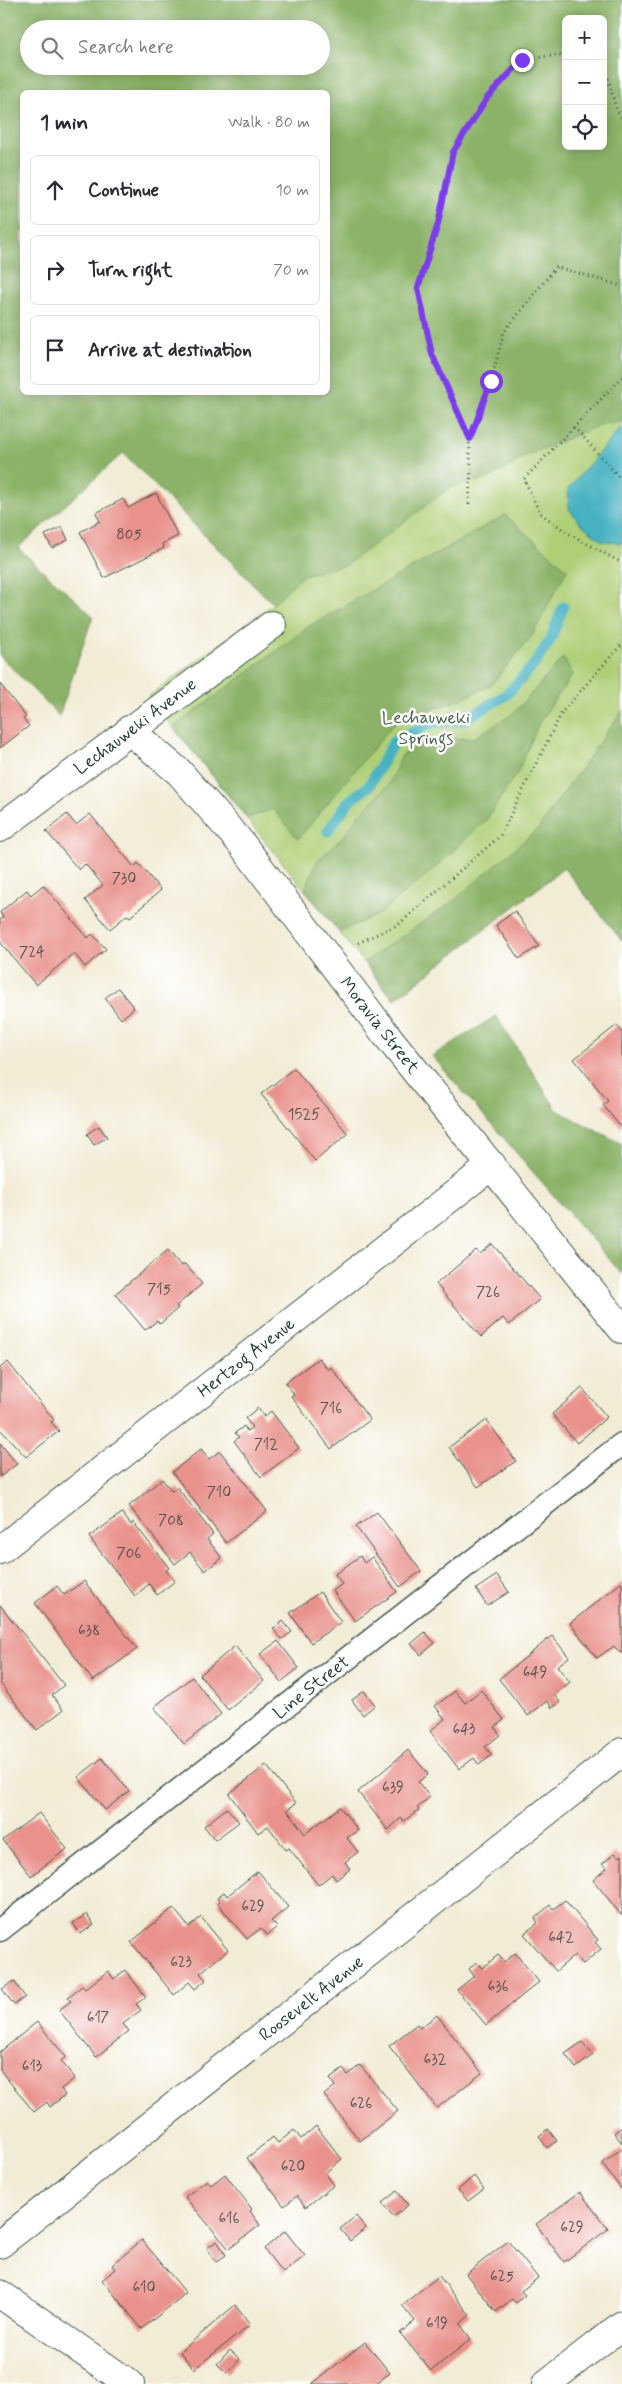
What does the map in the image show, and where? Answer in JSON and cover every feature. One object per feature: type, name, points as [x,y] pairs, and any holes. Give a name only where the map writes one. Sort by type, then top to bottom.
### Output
[{"type":"street","name":"Lechauweki Avenue","points":[[0,828],[272,625]]},
{"type":"street","name":"Moravia Street","points":[[129,730],[179,772],[241,842],[384,1032],[622,1329]]},
{"type":"street","name":"Hertzog Avenue","points":[[0,1550],[492,1165]]},
{"type":"street","name":"Roosevelt Avenue","points":[[0,2244],[622,1752]]},
{"type":"street","points":[[0,2294],[130,2384]]},
{"type":"street","points":[[546,2384],[622,2325]]},
{"type":"lane","name":"Line Street","points":[[0,1930],[622,1444]]},
{"type":"path","points":[[470,439],[432,354],[418,288],[438,224],[453,152],[487,98],[522,60],[558,55],[562,56]]},
{"type":"path","points":[[607,79],[617,111],[622,119]]},
{"type":"path","points":[[469,504],[470,439],[491,381],[504,332],[556,267],[622,286]]},
{"type":"path","points":[[622,377],[524,478],[540,513],[568,533],[622,563]]},
{"type":"path","points":[[574,427],[622,480]]},
{"type":"path","points":[[328,957],[399,924],[500,836],[562,712],[622,644]]},
{"type":"green space","points":[[0,0],[622,0],[622,422],[605,423],[527,455],[490,478],[451,487],[346,565],[303,575],[273,604],[123,453],[18,548],[93,616],[59,716],[0,656]]},
{"type":"green space","name":"Lechauweki Springs","points":[[470,0],[622,0],[622,941],[564,868],[394,1000],[148,697],[273,604],[66,395],[330,395],[330,386]]},
{"type":"green space","points":[[505,515],[567,569],[532,636],[490,686],[451,703],[395,722],[298,839],[273,809],[248,818],[174,727],[311,625]]},
{"type":"green space","points":[[563,658],[573,674],[540,721],[518,771],[487,819],[438,865],[379,914],[340,932],[305,890],[317,861],[343,837],[358,816],[389,784],[402,755],[428,740],[474,738],[514,713]]},
{"type":"green space","points":[[622,711],[622,941],[564,868],[394,1000],[364,962],[451,903],[538,829]]},
{"type":"green space","points":[[496,1016],[557,1110],[622,1144],[622,1274],[432,1056]]},
{"type":"water","points":[[622,426],[622,479],[618,486],[622,500],[622,543],[602,541],[580,523],[569,509],[568,489]]},
{"type":"building","points":[[156,493],[178,536],[162,544],[164,548],[104,578],[80,532],[100,521],[96,513],[123,499],[128,508]]},
{"type":"building","points":[[62,527],[68,540],[52,548],[45,535]]},
{"type":"building","points":[[0,684],[26,717],[23,719],[29,726],[0,748]]},
{"type":"building","points":[[67,814],[76,825],[90,814],[134,867],[138,863],[161,890],[130,917],[127,915],[110,929],[85,900],[103,885],[85,864],[79,870],[46,831]]},
{"type":"building","points":[[43,885],[88,938],[92,934],[106,949],[85,967],[74,953],[36,985],[0,942],[0,920],[3,918],[0,912],[27,890],[31,895]]},
{"type":"building","points":[[515,911],[539,946],[519,959],[496,925]]},
{"type":"building","points":[[118,988],[134,1008],[121,1019],[105,998]]},
{"type":"building","points":[[617,1025],[622,1031],[622,1129],[603,1105],[608,1101],[574,1059]]},
{"type":"building","points":[[294,1068],[348,1134],[315,1161],[261,1094]]},
{"type":"building","points":[[99,1126],[107,1137],[94,1145],[87,1134]]},
{"type":"building","points":[[492,1244],[540,1299],[509,1325],[503,1318],[481,1337],[436,1284],[476,1250],[480,1254]]},
{"type":"building","points":[[168,1250],[181,1266],[185,1264],[202,1284],[176,1306],[178,1308],[160,1324],[157,1321],[145,1330],[115,1294]]},
{"type":"building","points":[[319,1358],[328,1370],[331,1367],[370,1420],[331,1449],[291,1396],[294,1394],[285,1383]]},
{"type":"building","points":[[8,1362],[54,1420],[51,1422],[59,1431],[26,1457],[0,1429],[0,1368]]},
{"type":"building","points":[[582,1388],[607,1417],[577,1443],[552,1414]]},
{"type":"building","points":[[258,1408],[264,1417],[271,1411],[299,1448],[261,1477],[234,1441],[239,1437],[235,1433],[244,1426],[247,1431],[252,1427],[245,1418]]},
{"type":"building","points":[[487,1420],[516,1461],[478,1487],[449,1447]]},
{"type":"building","points":[[0,1443],[17,1464],[0,1477]]},
{"type":"building","points":[[201,1449],[209,1459],[220,1451],[267,1511],[226,1543],[172,1472]]},
{"type":"building","points":[[162,1479],[172,1491],[177,1487],[213,1534],[207,1539],[222,1558],[205,1571],[190,1552],[175,1564],[129,1506]]},
{"type":"building","points":[[377,1512],[421,1571],[400,1587],[356,1527]]},
{"type":"building","points":[[122,1513],[131,1525],[133,1522],[169,1568],[166,1570],[175,1581],[157,1595],[149,1584],[135,1596],[89,1537]]},
{"type":"building","points":[[360,1556],[364,1563],[372,1557],[397,1592],[355,1621],[333,1591],[342,1584],[335,1574]]},
{"type":"building","points":[[497,1575],[509,1592],[487,1606],[476,1589]]},
{"type":"building","points":[[84,1581],[137,1649],[93,1681],[35,1603],[57,1586],[64,1595]]},
{"type":"building","points":[[622,1582],[622,1652],[620,1653],[614,1646],[597,1658],[570,1623]]},
{"type":"building","points":[[320,1592],[341,1622],[311,1643],[290,1613]]},
{"type":"building","points":[[0,1605],[64,1685],[52,1695],[63,1710],[37,1730],[0,1683]]},
{"type":"building","points":[[283,1621],[292,1632],[282,1639],[273,1629]]},
{"type":"building","points":[[425,1632],[435,1643],[421,1655],[411,1644]]},
{"type":"building","points":[[552,1636],[569,1657],[557,1666],[570,1682],[554,1695],[560,1702],[552,1708],[547,1701],[528,1716],[499,1679]]},
{"type":"building","points":[[278,1641],[299,1668],[281,1682],[260,1654]]},
{"type":"building","points":[[235,1646],[264,1681],[228,1710],[200,1675]]},
{"type":"building","points":[[192,1677],[221,1714],[184,1744],[154,1707]]},
{"type":"building","points":[[481,1690],[504,1720],[495,1727],[500,1735],[485,1747],[492,1755],[479,1765],[474,1758],[459,1769],[430,1731],[445,1719],[435,1706],[455,1691],[465,1703]]},
{"type":"building","points":[[364,1691],[375,1705],[363,1715],[352,1700]]},
{"type":"building","points":[[408,1750],[428,1774],[418,1782],[430,1797],[417,1808],[419,1810],[404,1821],[401,1818],[388,1830],[358,1792]]},
{"type":"building","points":[[102,1758],[129,1791],[105,1810],[78,1777]]},
{"type":"building","points":[[266,1765],[296,1803],[287,1810],[305,1834],[340,1807],[358,1830],[347,1838],[358,1852],[345,1862],[350,1869],[336,1880],[332,1874],[318,1885],[289,1848],[286,1850],[268,1826],[258,1833],[229,1794]]},
{"type":"building","points":[[227,1808],[239,1822],[215,1840],[204,1826]]},
{"type":"building","points":[[39,1813],[67,1849],[31,1876],[3,1840]]},
{"type":"building","points":[[615,1853],[619,1857],[622,1855],[622,1916],[593,1880],[607,1868],[602,1864]]},
{"type":"building","points":[[258,1871],[288,1907],[271,1921],[277,1927],[267,1935],[261,1928],[247,1939],[218,1904],[220,1902],[217,1898],[224,1892],[227,1896]]},
{"type":"building","points":[[565,1900],[598,1940],[595,1942],[601,1949],[583,1964],[575,1955],[556,1971],[524,1934],[538,1923],[535,1918],[550,1905],[553,1909]]},
{"type":"building","points":[[173,1908],[189,1927],[201,1917],[228,1950],[200,1973],[206,1980],[195,1989],[189,1982],[174,1995],[131,1942]]},
{"type":"building","points":[[87,1914],[94,1925],[80,1934],[73,1923]]},
{"type":"building","points":[[515,1953],[539,1982],[486,2025],[457,1990],[474,1976],[469,1969],[476,1962],[482,1968],[498,1955],[504,1962]]},
{"type":"building","points":[[125,1970],[146,1997],[136,2004],[141,2010],[123,2024],[129,2031],[96,2057],[59,2010],[71,2001],[68,1997],[82,1986],[85,1989],[108,1971],[114,1979]]},
{"type":"building","points":[[14,1981],[25,1997],[14,2005],[2,1989]]},
{"type":"building","points":[[437,2015],[482,2073],[437,2108],[389,2046],[417,2024],[420,2028]]},
{"type":"building","points":[[37,2022],[66,2057],[61,2061],[75,2078],[61,2089],[65,2095],[50,2107],[47,2102],[34,2112],[0,2070],[0,2052]]},
{"type":"building","points":[[582,2042],[593,2055],[576,2068],[565,2054]]},
{"type":"building","points":[[360,2065],[398,2111],[360,2141],[324,2095],[335,2086],[330,2079],[343,2069],[348,2075]]},
{"type":"building","points":[[316,2126],[342,2159],[325,2173],[334,2185],[306,2207],[297,2196],[284,2206],[247,2158],[273,2137],[278,2143],[294,2130],[301,2139]]},
{"type":"building","points":[[622,2127],[622,2143],[614,2133]]},
{"type":"building","points":[[548,2129],[557,2141],[547,2148],[539,2136]]},
{"type":"building","points":[[622,2148],[622,2190],[602,2164]]},
{"type":"building","points":[[225,2174],[252,2209],[250,2211],[260,2225],[229,2249],[185,2197],[207,2180],[211,2185]]},
{"type":"building","points":[[474,2176],[484,2189],[468,2201],[458,2190]]},
{"type":"building","points":[[397,2191],[408,2205],[393,2217],[382,2203]]},
{"type":"building","points":[[580,2192],[608,2229],[564,2262],[536,2224]]},
{"type":"building","points":[[356,2216],[366,2228],[350,2241],[340,2229]]},
{"type":"building","points":[[285,2231],[305,2256],[283,2273],[264,2249]]},
{"type":"building","points":[[142,2240],[186,2293],[142,2329],[102,2280],[115,2269],[112,2265]]},
{"type":"building","points":[[217,2241],[226,2255],[216,2262],[207,2248]]},
{"type":"building","points":[[508,2241],[538,2278],[521,2291],[525,2295],[516,2303],[512,2299],[496,2312],[466,2274]]},
{"type":"building","points":[[439,2276],[470,2315],[460,2324],[471,2339],[431,2371],[400,2333],[415,2321],[402,2305]]},
{"type":"building","points":[[235,2305],[250,2325],[194,2369],[180,2352]]},
{"type":"building","points":[[365,2342],[390,2373],[375,2384],[312,2384]]},
{"type":"building","points":[[230,2350],[240,2359],[227,2373],[217,2364]]},
{"type":"waterway","points":[[328,831],[349,801],[369,786],[394,741],[432,723],[464,720],[506,695],[534,665],[551,639],[563,607]]},
{"type":"route","points":[[491,381],[470,439],[432,354],[418,288],[427,254],[438,224],[453,152],[487,98],[522,60]]}]
